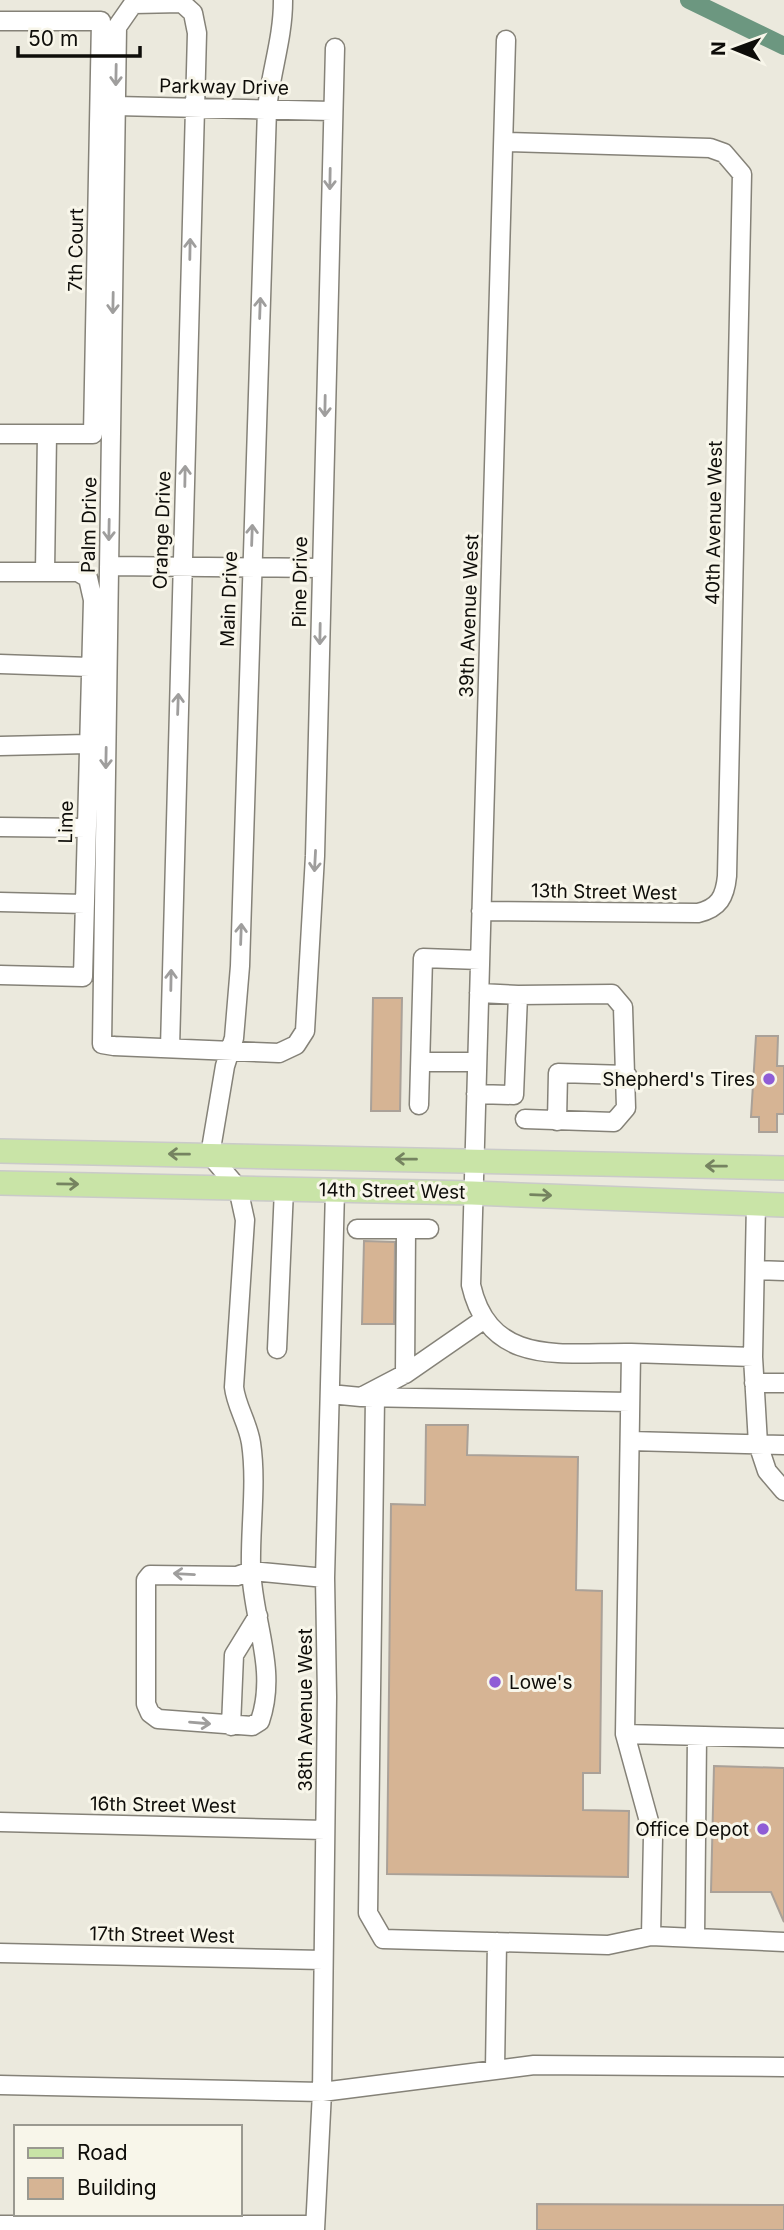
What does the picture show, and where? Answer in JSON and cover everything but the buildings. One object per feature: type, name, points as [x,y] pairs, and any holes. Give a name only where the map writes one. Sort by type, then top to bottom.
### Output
[{"type":"main road","name":"14th Street West","points":[[0,1151],[784,1168]]},
{"type":"main road","name":"14th Street West","points":[[0,1183],[472,1193],[784,1205]]},
{"type":"street","name":"Main Drive","points":[[210,1155],[229,1050],[234,1038],[240,966],[267,108],[271,74],[283,32],[283,1]]},
{"type":"street","name":"Orange Drive","points":[[127,10],[133,4],[182,3],[193,13],[197,33],[170,1048]]},
{"type":"street","name":"Palm Drive","points":[[102,1044],[117,27],[127,10]]},
{"type":"street","name":"7th Court","points":[[0,21],[101,21],[93,434],[47,434]]},
{"type":"street","name":"39th Avenue West","points":[[483,1320],[471,1285],[472,1193],[506,40]]},
{"type":"street","name":"Pine Drive","points":[[102,1044],[279,1053],[296,1045],[305,1031],[315,856],[335,48]]},
{"type":"street","name":"Parkway Drive","points":[[116,106],[332,111]]},
{"type":"street","name":"40th Avenue West","points":[[504,142],[690,146],[724,153],[742,174],[727,876],[721,900]]},
{"type":"street","points":[[0,434],[47,434],[45,572],[0,572]]},
{"type":"street","points":[[109,566],[321,568]]},
{"type":"street","name":"Lime","points":[[0,975],[83,977],[89,667],[93,600],[88,578],[78,572],[45,572]]},
{"type":"street","points":[[0,664],[89,667]]},
{"type":"street","points":[[0,746],[88,744]]},
{"type":"street","points":[[0,827],[86,828]]},
{"type":"street","name":"13th Street West","points":[[481,911],[678,914],[710,910],[721,900]]},
{"type":"street","points":[[0,902],[85,904]]},
{"type":"street","points":[[419,1105],[423,958],[480,960]]},
{"type":"street","points":[[479,993],[612,994],[623,1007],[626,1108],[614,1122],[525,1119]]},
{"type":"street","points":[[476,1094],[514,1095],[518,995]]},
{"type":"street","points":[[421,1062],[477,1062]]},
{"type":"street","points":[[557,1121],[558,1073],[627,1075]]},
{"type":"street","points":[[210,1155],[238,1188],[245,1220],[234,1387],[235,1396],[246,1418],[252,1448],[251,1570],[268,1675],[263,1713],[260,1721],[253,1726],[158,1719],[150,1713],[146,1704],[146,1580],[157,1573],[237,1576],[251,1570],[325,1578]]},
{"type":"street","points":[[277,1349],[284,1189]]},
{"type":"street","name":"38th Avenue West","points":[[315,2228],[322,2092],[325,1578],[335,1190]]},
{"type":"street","points":[[756,1203],[753,1357],[758,1444],[767,1471],[784,1491]]},
{"type":"street","points":[[357,1229],[429,1229]]},
{"type":"street","points":[[405,1374],[406,1229]]},
{"type":"street","points":[[755,1270],[784,1271]]},
{"type":"street","points":[[368,1397],[483,1320],[505,1341],[528,1350],[753,1357]]},
{"type":"street","points":[[631,1353],[625,1734],[653,1836],[651,1936]]},
{"type":"street","points":[[754,1383],[784,1383]]},
{"type":"street","points":[[330,1394],[630,1402]]},
{"type":"street","points":[[368,1397],[368,1913],[383,1939],[608,1945],[651,1936],[784,1942]]},
{"type":"street","points":[[630,1441],[784,1445]]},
{"type":"street","points":[[230,1726],[234,1655],[258,1616]]},
{"type":"street","points":[[625,1734],[784,1738]]},
{"type":"street","points":[[695,1938],[697,1736]]},
{"type":"street","name":"16th Street West","points":[[0,1822],[325,1830]]},
{"type":"street","points":[[495,2069],[496,1942]]},
{"type":"street","name":"17th Street West","points":[[0,1953],[323,1960]]},
{"type":"street","points":[[0,2085],[322,2092],[534,2064],[784,2067]]},
{"type":"street","points":[[0,2225],[315,2228]]},
{"type":"waterway","points":[[689,0],[784,46]]},
{"type":"place","name":"Shepherd's Tires","points":[[769,1079]]},
{"type":"place","name":"Lowe's","points":[[495,1682]]},
{"type":"place","name":"Office Depot","points":[[763,1829]]}]
